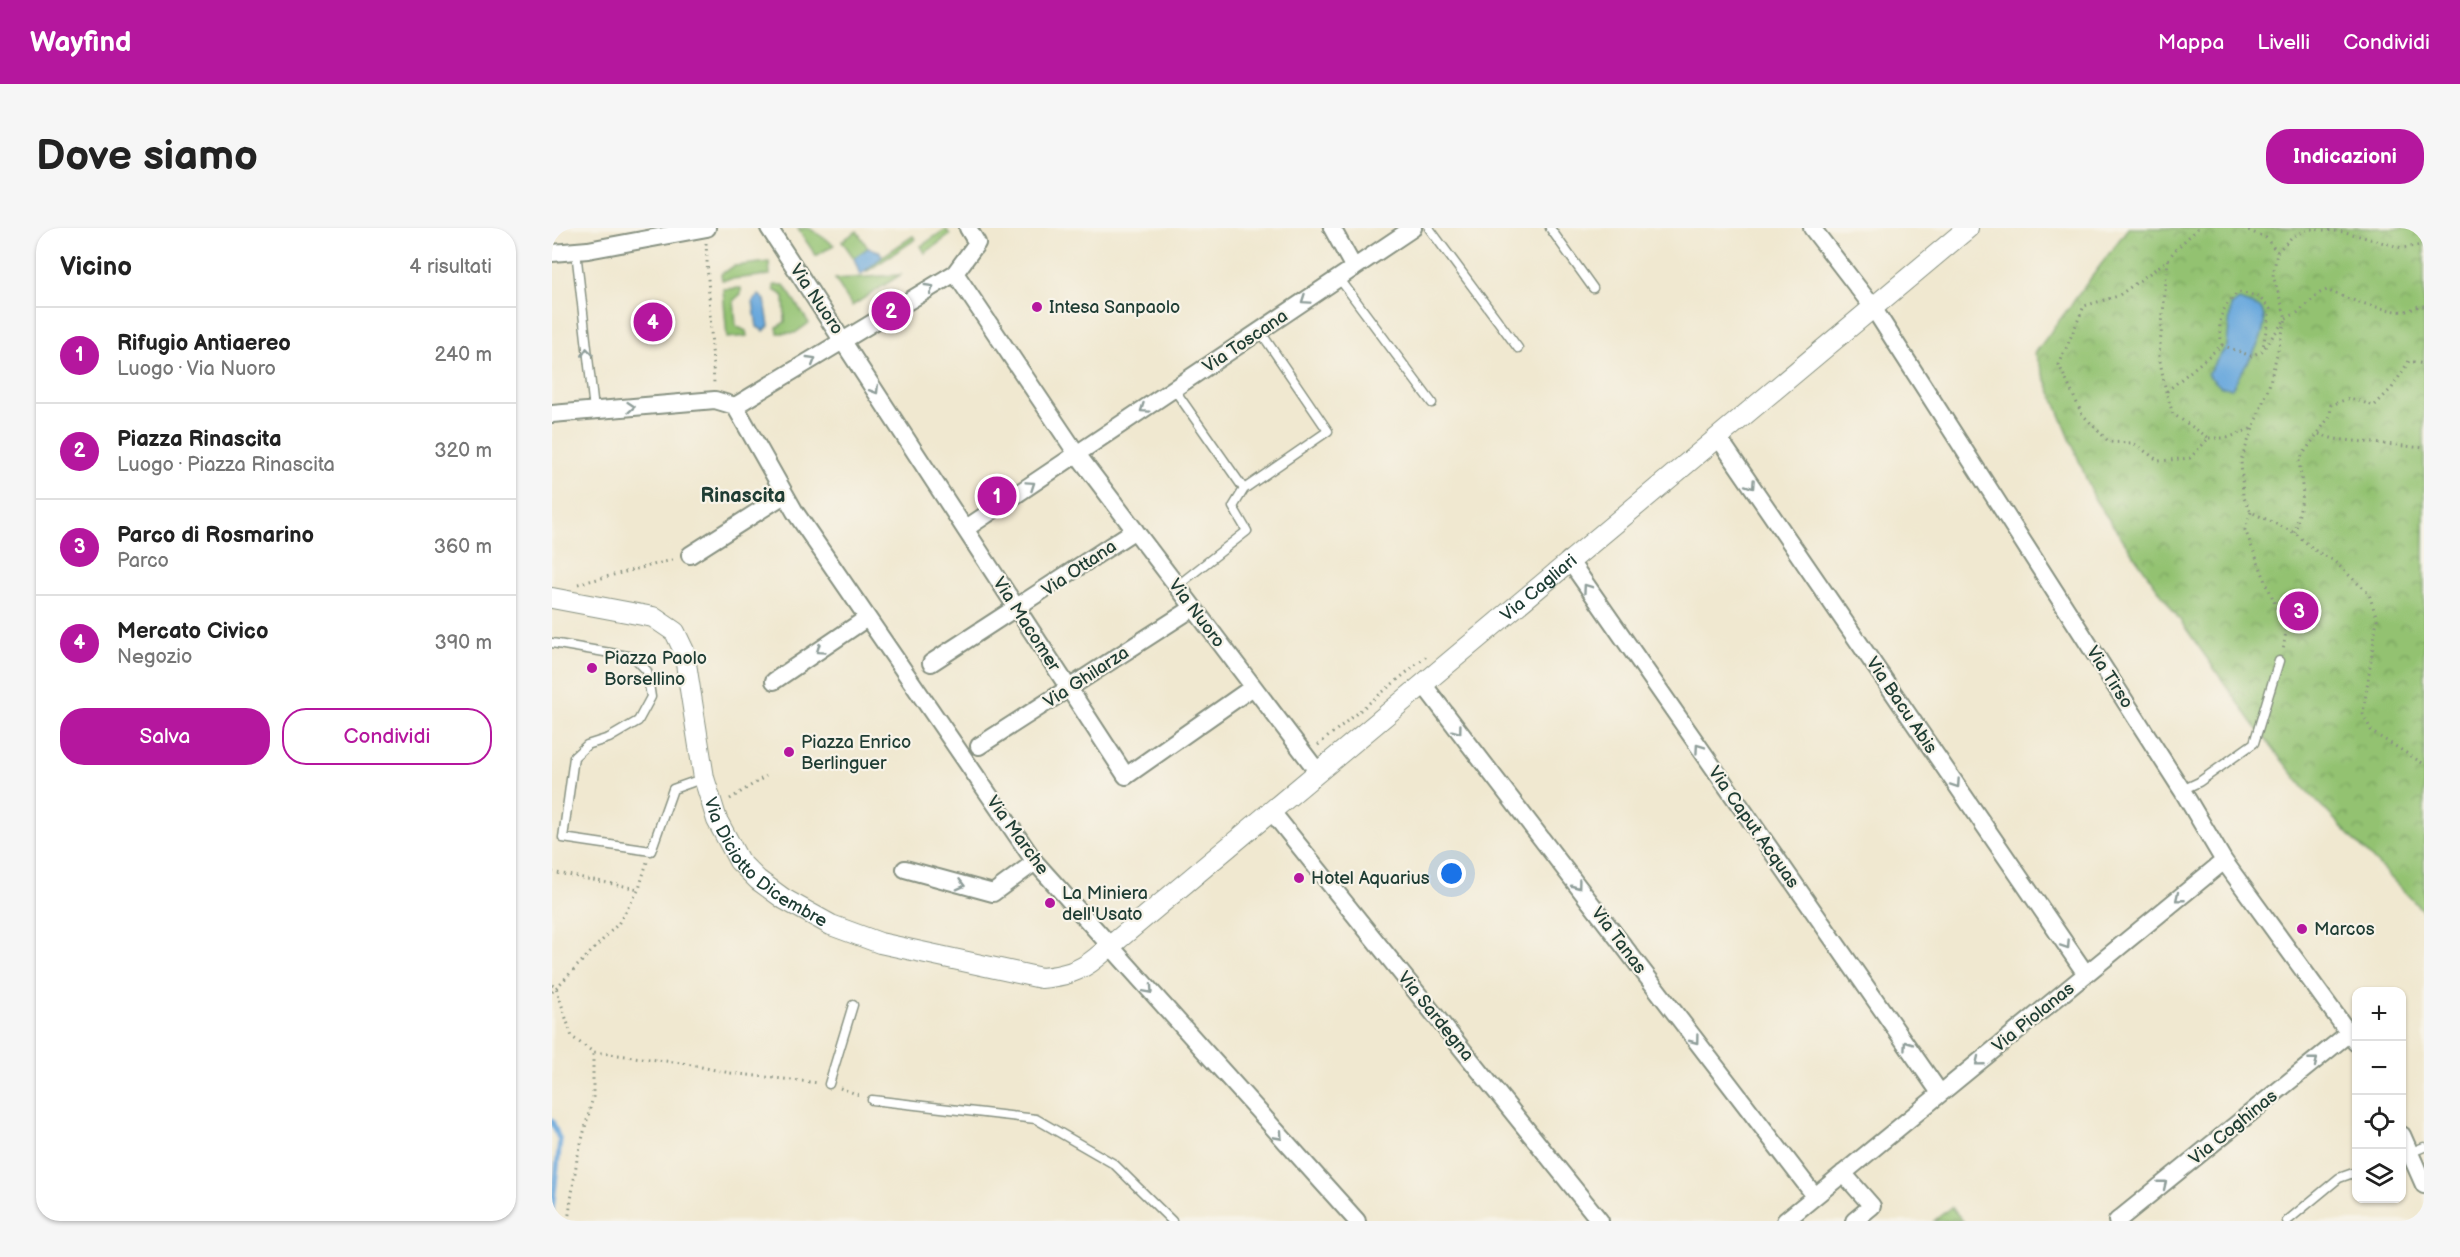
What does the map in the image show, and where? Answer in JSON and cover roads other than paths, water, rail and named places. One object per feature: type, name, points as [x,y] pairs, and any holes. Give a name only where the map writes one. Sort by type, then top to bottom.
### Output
[{"type":"street","name":"Via Nuoro","points":[[769,228],[844,340]]},
{"type":"street","points":[[552,414],[715,400],[735,406],[955,273],[977,243],[968,228]]},
{"type":"street","points":[[1332,228],[1354,268]]},
{"type":"street","name":"Via Toscana","points":[[1077,454],[1413,228]]},
{"type":"street","name":"Via Tirso","points":[[1812,228],[1872,306],[2182,790],[2224,861],[2352,1037]]},
{"type":"street","name":"Via Cagliari","points":[[1110,947],[1872,306],[1968,228]]},
{"type":"street","points":[[552,253],[705,229]]},
{"type":"street","name":"Via Nuoro","points":[[955,273],[1077,454],[1318,772]]},
{"type":"street","name":"Via Macomer","points":[[844,340],[1126,776],[1254,687]]},
{"type":"street","name":"Via Marche","points":[[735,406],[784,495],[1035,862],[1357,1221]]},
{"type":"street","name":"Via Bacu Abis","points":[[1718,436],[2086,974]]},
{"type":"street","points":[[965,530],[1077,454]]},
{"type":"street","points":[[690,555],[784,495]]},
{"type":"street","name":"Via Ottana","points":[[931,663],[1135,530]]},
{"type":"street","name":"Via Caput Acquas","points":[[1569,560],[1940,1093]]},
{"type":"street","name":"Via Diciotto Dicembre","points":[[555,599],[653,617],[675,632],[684,651],[704,778],[714,810],[740,861],[758,880],[784,899],[831,925],[880,943],[1041,978],[1065,976],[1076,972],[1086,967],[1110,947]]},
{"type":"street","name":"Via Ghilarza","points":[[979,746],[1193,608]]},
{"type":"street","points":[[774,681],[867,618]]},
{"type":"street","name":"Via Tanas","points":[[1423,684],[1815,1196]]},
{"type":"street","name":"Via Sardegna","points":[[1272,812],[1600,1221]]},
{"type":"street","name":"Via Piolanas","points":[[1785,1221],[2224,861]]},
{"type":"street","points":[[905,869],[993,893],[1035,862]]},
{"type":"street","name":"Via Coghinas","points":[[2117,1221],[2352,1039]]},
{"type":"street","points":[[2412,1152],[2424,1185]]},
{"type":"street","points":[[1843,1173],[1872,1206],[1854,1221]]},
{"type":"lane","points":[[1428,228],[1518,348]]},
{"type":"lane","points":[[1550,228],[1593,288]]},
{"type":"lane","points":[[576,250],[594,410]]},
{"type":"lane","points":[[1339,278],[1432,403]]},
{"type":"lane","points":[[1177,586],[1247,531],[1233,507],[1244,489],[1328,431],[1260,331]]},
{"type":"lane","points":[[1174,389],[1244,489]]},
{"type":"lane","points":[[552,643],[634,657],[647,671],[651,697],[638,722],[609,738],[587,746],[574,757],[563,838],[651,851],[673,789],[704,778]]},
{"type":"lane","points":[[2182,790],[2199,782],[2254,743],[2279,661]]},
{"type":"lane","points":[[829,1084],[853,1005]]},
{"type":"lane","points":[[872,1100],[1036,1119],[1114,1164],[1172,1221]]},
{"type":"lane","points":[[2288,1221],[2339,1178],[2352,1173]]},
{"type":"water","points":[[868,248],[879,251],[882,257],[860,275],[854,258]]},
{"type":"water","points":[[759,295],[765,300],[769,326],[764,331],[757,327],[753,301]]},
{"type":"water","points":[[2239,300],[2261,308],[2264,328],[2255,349],[2232,388],[2221,387],[2207,374],[2227,346],[2231,306]]},
{"type":"waterway","points":[[552,1121],[560,1141],[552,1211]]},
{"type":"place","name":"Intesa Sanpaolo","points":[[1037,307]]},
{"type":"place","name":"Piazza Rinascita","points":[[891,311]]},
{"type":"place","name":"Mercato Civico","points":[[653,322]]},
{"type":"place","name":"Rifugio Antiaereo","points":[[997,496]]},
{"type":"place","name":"Parco di Rosmarino","points":[[2299,611]]},
{"type":"place","name":"Piazza Paolo Borsellino","points":[[592,668]]},
{"type":"place","name":"Piazza Enrico Berlinguer","points":[[789,752]]},
{"type":"place","name":"Hotel Aquarius","points":[[1299,878]]},
{"type":"place","name":"La Miniera dell'Usato","points":[[1050,903]]},
{"type":"place","name":"Marcos","points":[[2302,929]]},
{"type":"district","name":"Rinascita","points":[[743,495]]}]
